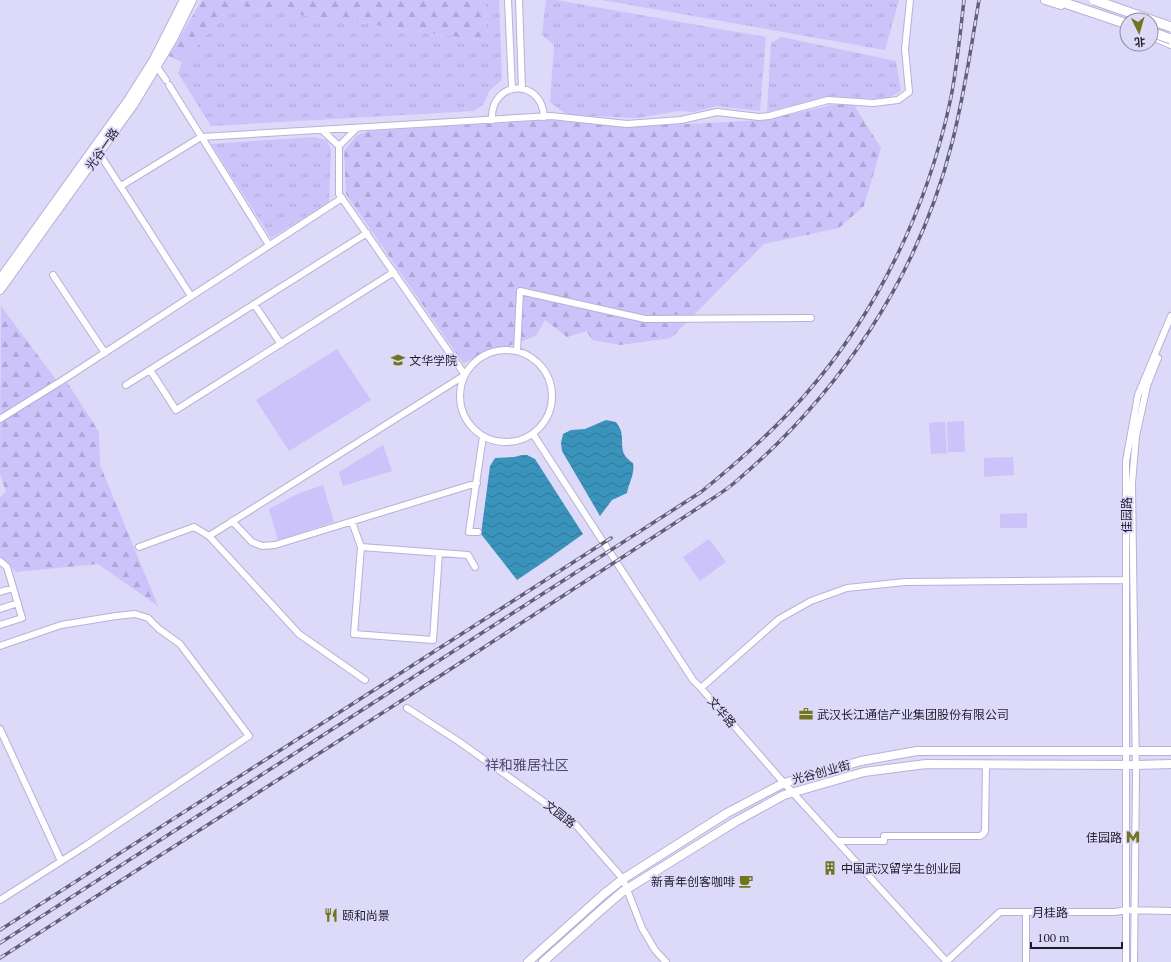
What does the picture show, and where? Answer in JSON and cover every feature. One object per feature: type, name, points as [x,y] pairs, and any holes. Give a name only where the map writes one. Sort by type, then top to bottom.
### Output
[{"type":"highway","points":[[1056,0],[1119,21]]},
{"type":"highway","points":[[1094,0],[1171,27]]},
{"type":"highway","points":[[1159,36],[1171,39]]},
{"type":"main road","name":"光谷一路","points":[[0,279],[129,99],[153,61],[184,0]]},
{"type":"main road","name":"光谷一路","points":[[0,290],[134,104],[157,67],[192,0]]},
{"type":"main road","points":[[1045,0],[1119,24]]},
{"type":"main road","points":[[1105,0],[1140,12]]},
{"type":"main road","points":[[1159,18],[1171,23]]},
{"type":"main road","points":[[1159,22],[1163,30],[1159,33]]},
{"type":"main road","points":[[1159,38],[1171,44]]},
{"type":"main road","name":"光谷创业街","points":[[528,962],[604,894],[623,879],[727,813],[784,783],[861,761],[917,752],[1171,751]]},
{"type":"main road","name":"光谷创业街","points":[[543,962],[600,911],[627,890],[735,822],[784,795],[864,772],[926,764],[1171,764]]},
{"type":"street","points":[[508,0],[512,89]]},
{"type":"street","points":[[519,0],[522,89]]},
{"type":"street","points":[[121,186],[201,137],[544,117],[627,124],[681,120],[717,112],[759,117],[769,116],[828,100],[873,103],[898,100],[909,92],[905,49],[910,0]]},
{"type":"street","points":[[157,67],[269,245]]},
{"type":"street","points":[[492,120],[492,108],[496,100],[502,94],[512,89],[522,89],[531,92],[538,98],[543,106],[544,117]]},
{"type":"street","points":[[339,146],[357,128]]},
{"type":"street","points":[[322,130],[339,146],[340,194],[342,198],[465,375]]},
{"type":"street","points":[[99,153],[191,296]]},
{"type":"street","points":[[0,419],[105,353],[342,198]]},
{"type":"street","points":[[126,385],[367,233]]},
{"type":"street","points":[[150,370],[176,410],[394,272]]},
{"type":"street","points":[[53,275],[105,353]]},
{"type":"street","points":[[517,351],[520,291],[645,319],[811,318]]},
{"type":"street","points":[[254,304],[281,344]]},
{"type":"street","name":"佳园路","points":[[1126,962],[1126,461],[1138,395],[1171,316]]},
{"type":"street","name":"佳园路","points":[[1134,962],[1136,765],[1132,483],[1136,436],[1147,386],[1171,326]]},
{"type":"street","points":[[501,350],[517,351],[531,357],[542,367],[550,380],[552,391],[551,410],[544,423],[533,434],[519,441],[504,442],[489,439],[476,431],[466,420],[460,405],[460,390],[465,375],[474,363],[487,354],[501,350]]},
{"type":"street","points":[[209,536],[465,375]]},
{"type":"street","name":"文华路","points":[[533,434],[693,680],[793,793],[947,961]]},
{"type":"street","points":[[478,532],[469,532],[483,436]]},
{"type":"street","points":[[232,521],[252,542],[262,546],[275,545],[476,483]]},
{"type":"street","points":[[352,522],[361,547],[354,634],[433,640],[439,553]]},
{"type":"street","points":[[139,547],[194,527],[209,536],[298,634],[366,680]]},
{"type":"street","points":[[361,547],[468,555],[475,567]]},
{"type":"street","points":[[0,561],[7,567],[22,618],[0,626]]},
{"type":"street","points":[[701,688],[779,619],[811,600],[847,588],[905,582],[1126,580]]},
{"type":"street","points":[[0,592],[14,588]]},
{"type":"street","points":[[0,609],[18,603]]},
{"type":"street","points":[[0,646],[61,625],[135,614],[148,618],[159,629],[180,644],[250,736],[0,900]]},
{"type":"street","name":"文园路","points":[[407,708],[458,741],[575,824],[623,879],[642,928],[655,950],[666,962]]},
{"type":"street","points":[[0,730],[61,861]]},
{"type":"street","points":[[838,841],[884,841],[884,836],[980,836],[985,831],[986,764]]},
{"type":"street","name":"月桂路","points":[[947,961],[1000,912],[1115,912],[1126,910],[1171,910]]},
{"type":"street","points":[[1026,912],[1026,962]]},
{"type":"green space","points":[[202,0],[485,0],[487,41],[233,5],[182,62],[169,56]]},
{"type":"green space","points":[[485,0],[499,0],[502,80],[490,90],[483,105],[474,111],[211,126],[178,73],[182,62],[233,5],[487,41]]},
{"type":"green space","points":[[546,0],[556,0],[766,37],[760,111],[717,106],[694,112],[678,111],[638,118],[567,115],[550,102],[554,45],[542,35]]},
{"type":"green space","points":[[602,0],[899,0],[885,50]]},
{"type":"green space","points":[[781,37],[896,61],[901,91],[888,98],[875,99],[829,96],[767,112],[771,43]]},
{"type":"green space","points":[[832,105],[854,105],[881,148],[864,206],[839,228],[764,244],[671,338],[620,345],[592,340],[587,331],[567,337],[545,320],[536,336],[463,363],[346,194],[344,151],[357,135],[371,131],[549,120],[629,127],[764,120]]},
{"type":"green space","points":[[314,137],[327,140],[331,150],[329,202],[271,238],[211,144]]},
{"type":"green space","points":[[1,306],[57,381],[67,382],[99,432],[100,465],[158,606],[98,564],[16,572],[0,556],[0,497],[6,492],[0,474]]},
{"type":"green space","points":[[337,349],[371,400],[289,451],[256,400]]},
{"type":"green space","points":[[964,421],[965,452],[948,452],[947,422]]},
{"type":"green space","points":[[945,422],[947,453],[931,454],[929,423]]},
{"type":"green space","points":[[383,445],[392,471],[343,486],[339,472]]},
{"type":"green space","points":[[1013,457],[1014,475],[984,477],[984,458]]},
{"type":"green space","points":[[323,485],[334,522],[278,540],[269,509],[297,494]]},
{"type":"green space","points":[[1027,513],[1027,528],[1000,528],[1000,514]]},
{"type":"green space","points":[[709,539],[726,562],[700,581],[683,557]]},
{"type":"water","points":[[606,420],[616,422],[620,428],[623,452],[625,456],[633,463],[633,474],[627,493],[612,500],[600,516],[562,451],[561,443],[563,434],[571,430],[585,429]]},
{"type":"water","points":[[527,455],[535,459],[583,534],[517,580],[481,534],[490,466],[495,458]]},
{"type":"railway","points":[[0,943],[701,492],[768,434],[805,395],[831,363],[855,330],[896,258],[928,181],[940,142],[950,102],[964,0]]},
{"type":"railway","points":[[0,958],[443,674],[716,496],[733,484],[771,449],[807,412],[840,373],[870,331],[896,287],[918,241],[937,193],[952,143],[964,90],[979,0]]},
{"type":"railway","points":[[0,930],[611,538]]},
{"type":"place","name":"文华学院","points":[[398,360]]},
{"type":"place","name":"武汉长江通信产业集团股份有限公司","points":[[806,714]]},
{"type":"place","name":"佳园路","points":[[1133,837]]},
{"type":"place","name":"中国武汉留学生创业园","points":[[830,868]]},
{"type":"place","name":"新青年创客咖啡","points":[[746,881]]},
{"type":"place","name":"颐和尚景","points":[[331,915]]},
{"type":"district","name":"祥和雅居社区","points":[[527,764]]}]
